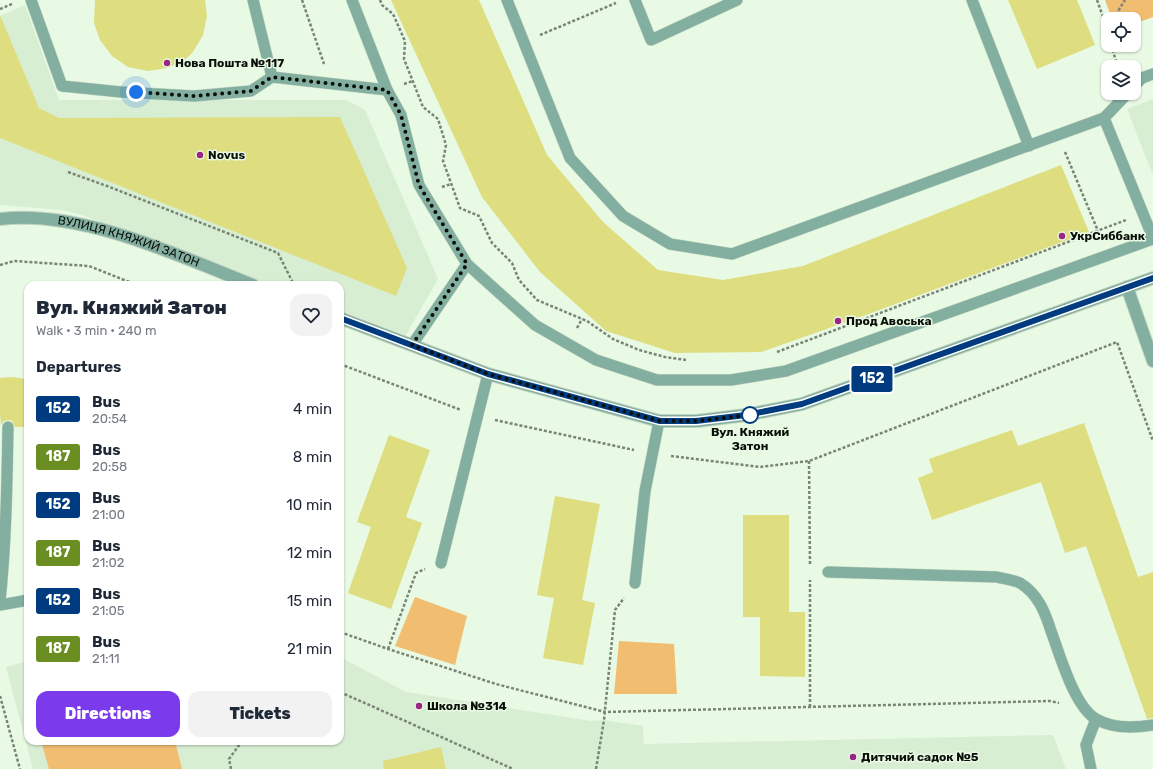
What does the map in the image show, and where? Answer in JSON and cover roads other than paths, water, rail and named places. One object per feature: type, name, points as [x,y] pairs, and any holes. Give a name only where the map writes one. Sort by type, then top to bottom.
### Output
[{"type":"street","name":"ВУЛИЦЯ КНЯЖИЙ ЗАТОН","points":[[0,219],[29,218],[70,222],[128,237],[243,281]]},
{"type":"street","points":[[344,320],[488,374],[660,421],[696,421],[746,415],[802,404],[1153,278]]},
{"type":"street","points":[[1127,287],[1153,361]]},
{"type":"lane","points":[[31,0],[62,86],[121,92],[194,96],[251,91],[272,77],[387,90]]},
{"type":"lane","points":[[253,0],[272,77]]},
{"type":"lane","points":[[352,0],[387,90],[401,115],[419,185],[467,264],[535,325],[596,360],[657,380],[731,380],[786,371],[1153,239],[1104,118]]},
{"type":"lane","points":[[507,0],[570,158],[623,216],[670,244],[732,254],[1104,118],[1121,100]]},
{"type":"lane","points":[[635,0],[651,40],[737,0]]},
{"type":"lane","points":[[972,0],[1029,146]]},
{"type":"lane","points":[[1141,79],[1153,74]]},
{"type":"lane","points":[[412,345],[467,264]]},
{"type":"lane","points":[[440,563],[488,374]]},
{"type":"lane","points":[[635,582],[645,491],[660,421]]},
{"type":"lane","points":[[0,601],[4,545],[8,427]]},
{"type":"lane","points":[[828,572],[997,578],[1019,582],[1035,595],[1045,612],[1065,670],[1082,706],[1096,719],[1114,725],[1137,728],[1153,726]]},
{"type":"lane","points":[[0,605],[24,601]]},
{"type":"lane","points":[[1091,769],[1086,745],[1096,719]]},
{"type":"place","name":"Нова Пошта №117","points":[[167,63]]},
{"type":"place","name":"Novus","points":[[200,155]]},
{"type":"place","name":"УкрСиббанк","points":[[1062,236]]},
{"type":"place","name":"Прод Авоська","points":[[838,321]]},
{"type":"place","name":"Вул. Княжий Затон","points":[[750,415]]},
{"type":"place","name":"Школа №314","points":[[419,706]]},
{"type":"place","name":"Дитячий садок №5","points":[[853,757]]}]
